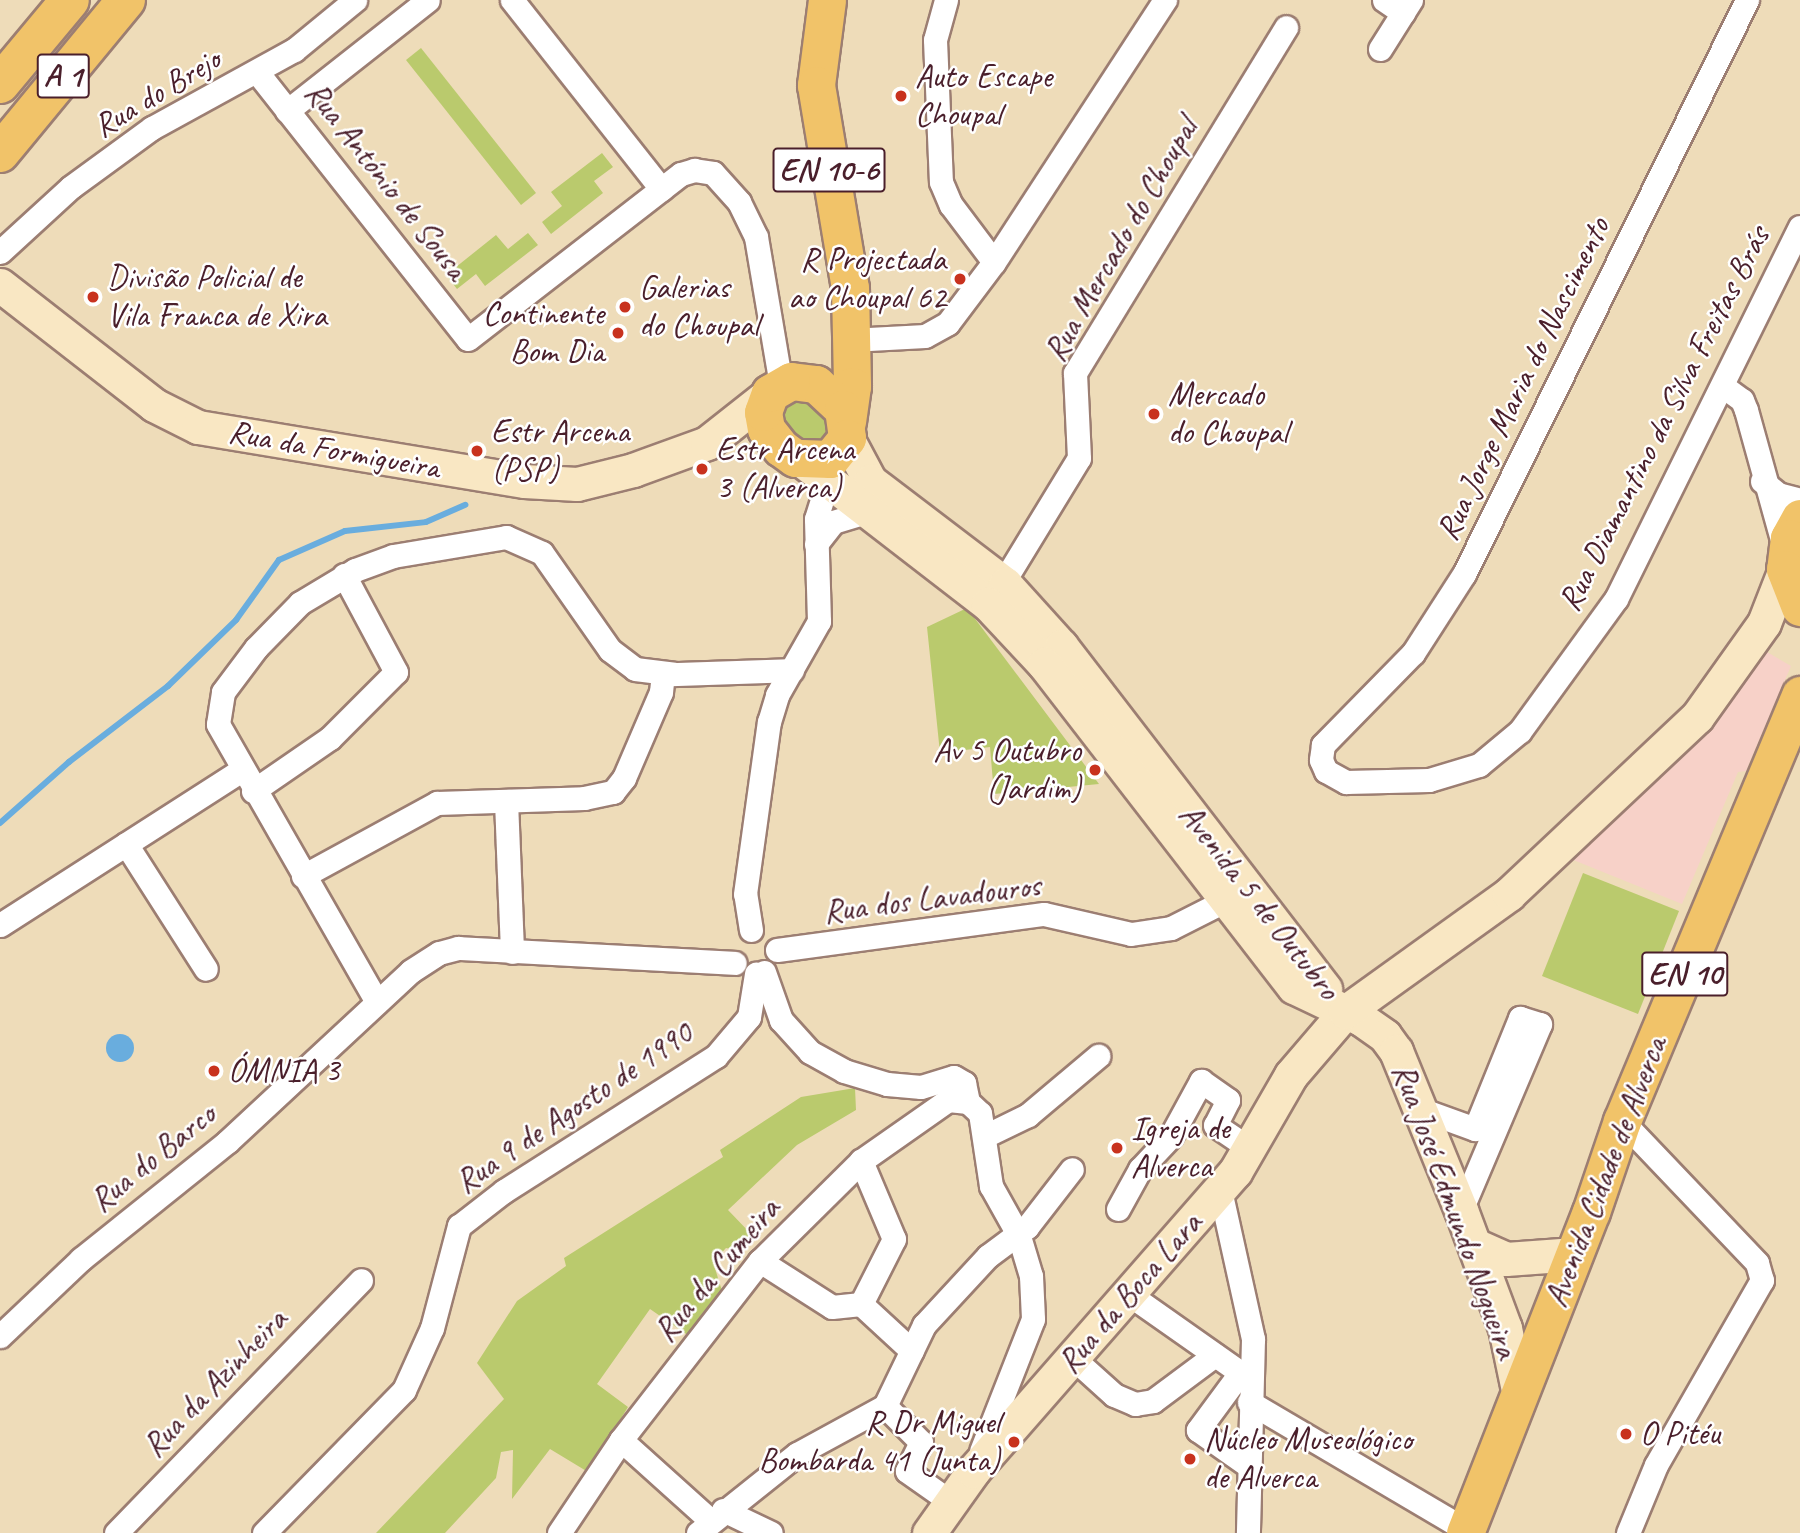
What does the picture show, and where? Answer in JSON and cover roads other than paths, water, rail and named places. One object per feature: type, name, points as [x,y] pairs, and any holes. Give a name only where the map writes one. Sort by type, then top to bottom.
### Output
[{"type":"highway","name":"A 1","points":[[0,85],[70,0]]},
{"type":"highway","name":"A 1","points":[[0,153],[127,0]]},
{"type":"main road","name":"EN 10-6","points":[[824,451],[852,386],[850,288],[816,85],[827,0]]},
{"type":"main road","name":"Rua da Formigueira","points":[[0,285],[154,405],[198,427],[411,465],[553,483],[603,478],[707,443],[751,442],[824,451]]},
{"type":"main road","points":[[784,386],[833,396],[824,451],[764,421],[784,386],[836,359],[850,340]]},
{"type":"main road","name":"Rua da Formigueira","points":[[707,443],[784,386]]},
{"type":"main road","name":"Avenida 5 de Outubro","points":[[824,451],[869,511],[997,594]]},
{"type":"main road","name":"Avenida 5 de Outubro","points":[[824,451],[870,481],[997,594],[1061,646],[1239,894],[1345,1012]]},
{"type":"main road","points":[[1793,584],[1800,518]]},
{"type":"main road","name":"Rua da Boca Lara","points":[[929,1533],[973,1471],[1220,1190],[1249,1148],[1291,1075],[1345,1012],[1509,894],[1697,717],[1793,584]]},
{"type":"main road","name":"Avenida Cidade de Alverca","points":[[1465,1531],[1575,1254],[1622,1121],[1800,695]]},
{"type":"main road","name":"Rua José Edmundo Nogueira","points":[[1345,1012],[1385,1036],[1420,1109],[1505,1328],[1519,1395]]},
{"type":"main road","points":[[1475,1245],[1506,1259],[1575,1254]]},
{"type":"street","name":"Rua do Brejo","points":[[0,252],[71,187],[152,128],[293,50],[355,0]]},
{"type":"street","points":[[287,111],[428,0]]},
{"type":"street","points":[[512,0],[661,189],[687,172],[705,171],[721,179],[739,202],[756,237],[784,386]]},
{"type":"street","points":[[946,0],[935,40],[940,182],[951,205],[995,262]]},
{"type":"street","points":[[850,340],[935,332],[995,262],[1165,0]]},
{"type":"street","points":[[1380,49],[1407,7],[1384,0]]},
{"type":"street","name":"Rua Jorge Maria do Nascimento","points":[[1321,760],[1328,737],[1413,653],[1442,614],[1747,0]]},
{"type":"street","name":"Rua Mercado do Choupal","points":[[997,594],[1079,458],[1075,373],[1286,27]]},
{"type":"street","name":"Rua António de Sousa","points":[[257,72],[468,338],[661,189]]},
{"type":"street","name":"Rua Diamantino da Silva Freitas Brás","points":[[1321,760],[1326,771],[1346,782],[1429,780],[1479,765],[1520,730],[1616,598],[1724,387],[1791,267],[1800,227]]},
{"type":"street","points":[[1724,387],[1742,400],[1746,410],[1762,481],[1793,584]]},
{"type":"street","points":[[751,930],[745,894],[749,843],[769,722],[792,670],[819,621],[821,592],[816,519],[824,451]]},
{"type":"street","points":[[1762,481],[1778,494],[1800,500]]},
{"type":"street","points":[[816,544],[833,522],[869,511]]},
{"type":"street","points":[[377,1002],[253,791],[218,724],[223,692],[288,613],[344,575],[393,556],[491,537],[517,539],[550,561],[610,650],[635,669],[663,674],[792,670]]},
{"type":"street","points":[[253,791],[330,738],[396,671],[344,575]]},
{"type":"street","points":[[303,876],[426,806],[584,798],[613,792],[624,778],[661,692],[663,674]]},
{"type":"street","points":[[0,925],[241,770]]},
{"type":"street","points":[[506,801],[512,952]]},
{"type":"street","points":[[126,844],[206,970]]},
{"type":"street","name":"Rua dos Lavadouros","points":[[777,950],[1044,914],[1131,934],[1171,928],[1239,894]]},
{"type":"street","points":[[751,930],[771,937],[777,950],[774,963],[760,973]]},
{"type":"street","points":[[751,930],[734,943],[735,963],[760,973],[782,1020],[810,1052],[844,1071],[887,1084],[921,1087],[954,1077],[964,1083],[968,1102],[980,1113],[987,1135],[991,1186],[1019,1236],[1031,1276],[1033,1319],[973,1471]]},
{"type":"street","name":"Rua do Barco","points":[[0,1336],[81,1259],[227,1142],[411,971],[449,949],[735,963]]},
{"type":"street","name":"Rua 9 de Agosto de 1990","points":[[264,1533],[404,1390],[432,1328],[459,1226],[504,1191],[716,1056],[749,1017],[760,973]]},
{"type":"street","points":[[1420,1109],[1475,1129],[1520,1018],[1540,1024],[1461,1210]]},
{"type":"street","points":[[987,1135],[1028,1115],[1098,1056]]},
{"type":"street","points":[[1118,1209],[1140,1169],[1171,1136],[1201,1081],[1228,1100],[1215,1125],[1249,1148]]},
{"type":"street","name":"Rua da Cumeira","points":[[559,1533],[621,1440],[760,1261],[861,1161],[948,1100],[968,1102]]},
{"type":"street","points":[[1622,1121],[1757,1263],[1762,1280],[1656,1465],[1628,1533]]},
{"type":"street","points":[[861,1161],[894,1239],[861,1304]]},
{"type":"street","points":[[710,1521],[797,1454],[886,1406],[924,1325],[988,1256],[1019,1236],[1072,1169]]},
{"type":"street","points":[[1220,1190],[1253,1339],[1247,1385],[1248,1533]]},
{"type":"street","points":[[760,1261],[832,1307],[861,1304],[912,1351]]},
{"type":"street","name":"Rua da Azinheira","points":[[116,1533],[361,1280]]},
{"type":"street","points":[[1130,1295],[1215,1355],[1247,1385],[1465,1531]]},
{"type":"street","points":[[1074,1359],[1114,1395],[1135,1404],[1153,1401],[1215,1355]]},
{"type":"street","points":[[1247,1385],[1198,1430],[1248,1466]]},
{"type":"street","points":[[886,1406],[921,1442],[907,1471],[951,1502]]},
{"type":"street","points":[[621,1440],[710,1521],[771,1533]]},
{"type":"water","points":[[120,1034],[130,1038],[134,1048],[130,1058],[120,1062],[110,1058],[106,1048],[110,1038]]},
{"type":"waterway","points":[[0,823],[69,762],[168,686],[236,620],[279,560],[345,531],[426,522],[465,505]]},
{"type":"place","name":"Auto Escape Choupal","points":[[901,96]]},
{"type":"place","name":"R Projectada ao Choupal 62","points":[[960,279]]},
{"type":"place","name":"Divisão Policial de Vila Franca de Xira","points":[[93,297]]},
{"type":"place","name":"Galerias do Choupal","points":[[625,307]]},
{"type":"place","name":"Continente Bom Dia","points":[[618,333]]},
{"type":"place","name":"Mercado do Choupal","points":[[1154,414]]},
{"type":"place","name":"Estr Arcena (PSP)","points":[[477,451]]},
{"type":"place","name":"Estr Arcena 3 (Alverca)","points":[[702,469]]},
{"type":"place","name":"Av 5 Outubro (Jardim)","points":[[1095,770]]},
{"type":"place","name":"ÓMNIA 3","points":[[214,1071]]},
{"type":"place","name":"Igreja de Alverca","points":[[1117,1148]]},
{"type":"place","name":"O Pitéu","points":[[1626,1434]]},
{"type":"place","name":"R Dr Miguel Bombarda 41 (Junta)","points":[[1014,1442]]},
{"type":"place","name":"Núcleo Museológico de Alverca","points":[[1190,1459]]}]
